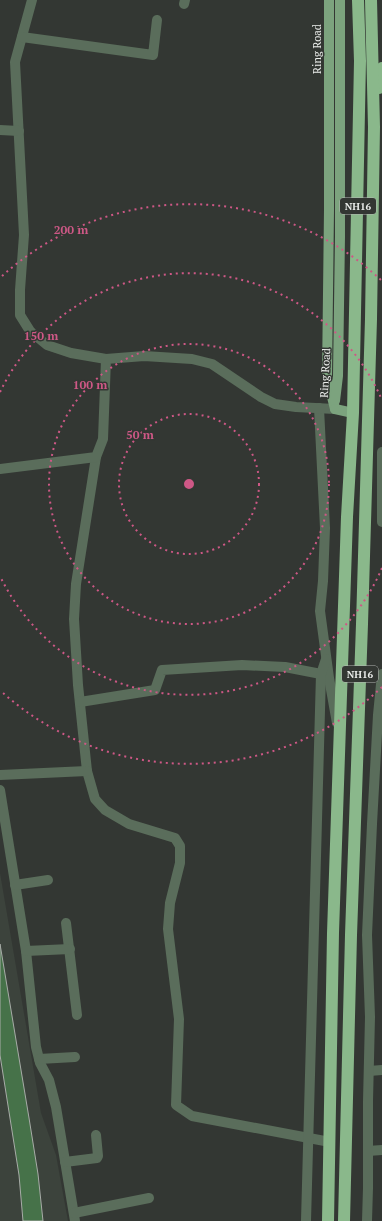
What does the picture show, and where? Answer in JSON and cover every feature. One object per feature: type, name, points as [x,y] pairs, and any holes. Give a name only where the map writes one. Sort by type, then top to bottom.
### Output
[{"type":"highway","name":"NH16","points":[[328,1221],[333,941],[347,517],[353,413],[360,61],[358,0]]},
{"type":"highway","name":"NH16","points":[[344,1221],[351,935],[370,334],[374,127],[371,0]]},
{"type":"highway","points":[[374,127],[382,68]]},
{"type":"main road","name":"Ring Road","points":[[330,0],[327,377],[335,409]]},
{"type":"main road","name":"Ring Road","points":[[335,409],[338,376],[340,236],[340,0]]},
{"type":"main road","points":[[335,409],[353,413]]},
{"type":"street","points":[[32,0],[15,62],[24,235],[20,290],[20,315],[30,331],[47,345],[71,353],[106,359],[144,356],[192,359],[212,364],[261,397],[275,404],[296,407],[335,409]]},
{"type":"street","points":[[22,37],[154,55],[157,20]]},
{"type":"street","points":[[0,130],[19,130]]},
{"type":"street","points":[[106,359],[103,439],[96,457],[76,584],[74,619],[80,702],[87,771],[95,799],[105,810],[129,824],[175,838],[180,846],[180,863],[170,903],[168,929],[178,1019],[176,1105],[192,1116],[330,1142]]},
{"type":"street","points":[[319,408],[325,528],[320,611],[326,659],[340,738]]},
{"type":"street","points":[[382,452],[382,522]]},
{"type":"street","points":[[0,469],[96,457]]},
{"type":"street","points":[[306,1221],[321,674],[326,659]]},
{"type":"street","points":[[80,702],[155,690],[162,670],[242,665],[285,667],[321,674]]},
{"type":"street","points":[[367,1221],[370,1017],[368,935],[377,825],[378,714],[382,674]]},
{"type":"street","points":[[0,775],[87,771]]},
{"type":"street","points":[[0,790],[26,951],[36,1047],[39,1060],[49,1080],[54,1100],[74,1217],[149,1198]]},
{"type":"street","points":[[15,885],[48,880]]},
{"type":"street","points":[[66,923],[77,1015]]},
{"type":"street","points":[[26,951],[70,949]]},
{"type":"street","points":[[39,1060],[75,1057]]},
{"type":"street","points":[[369,1071],[382,1070]]},
{"type":"street","points":[[65,1162],[97,1158],[96,1135]]},
{"type":"street","points":[[368,1151],[382,1150]]},
{"type":"shaded area","points":[[0,873],[41,1113],[56,1155],[68,1221],[0,1221]]},
{"type":"building","points":[[0,944],[38,1174],[43,1221],[23,1221],[19,1175],[0,1055]]}]
